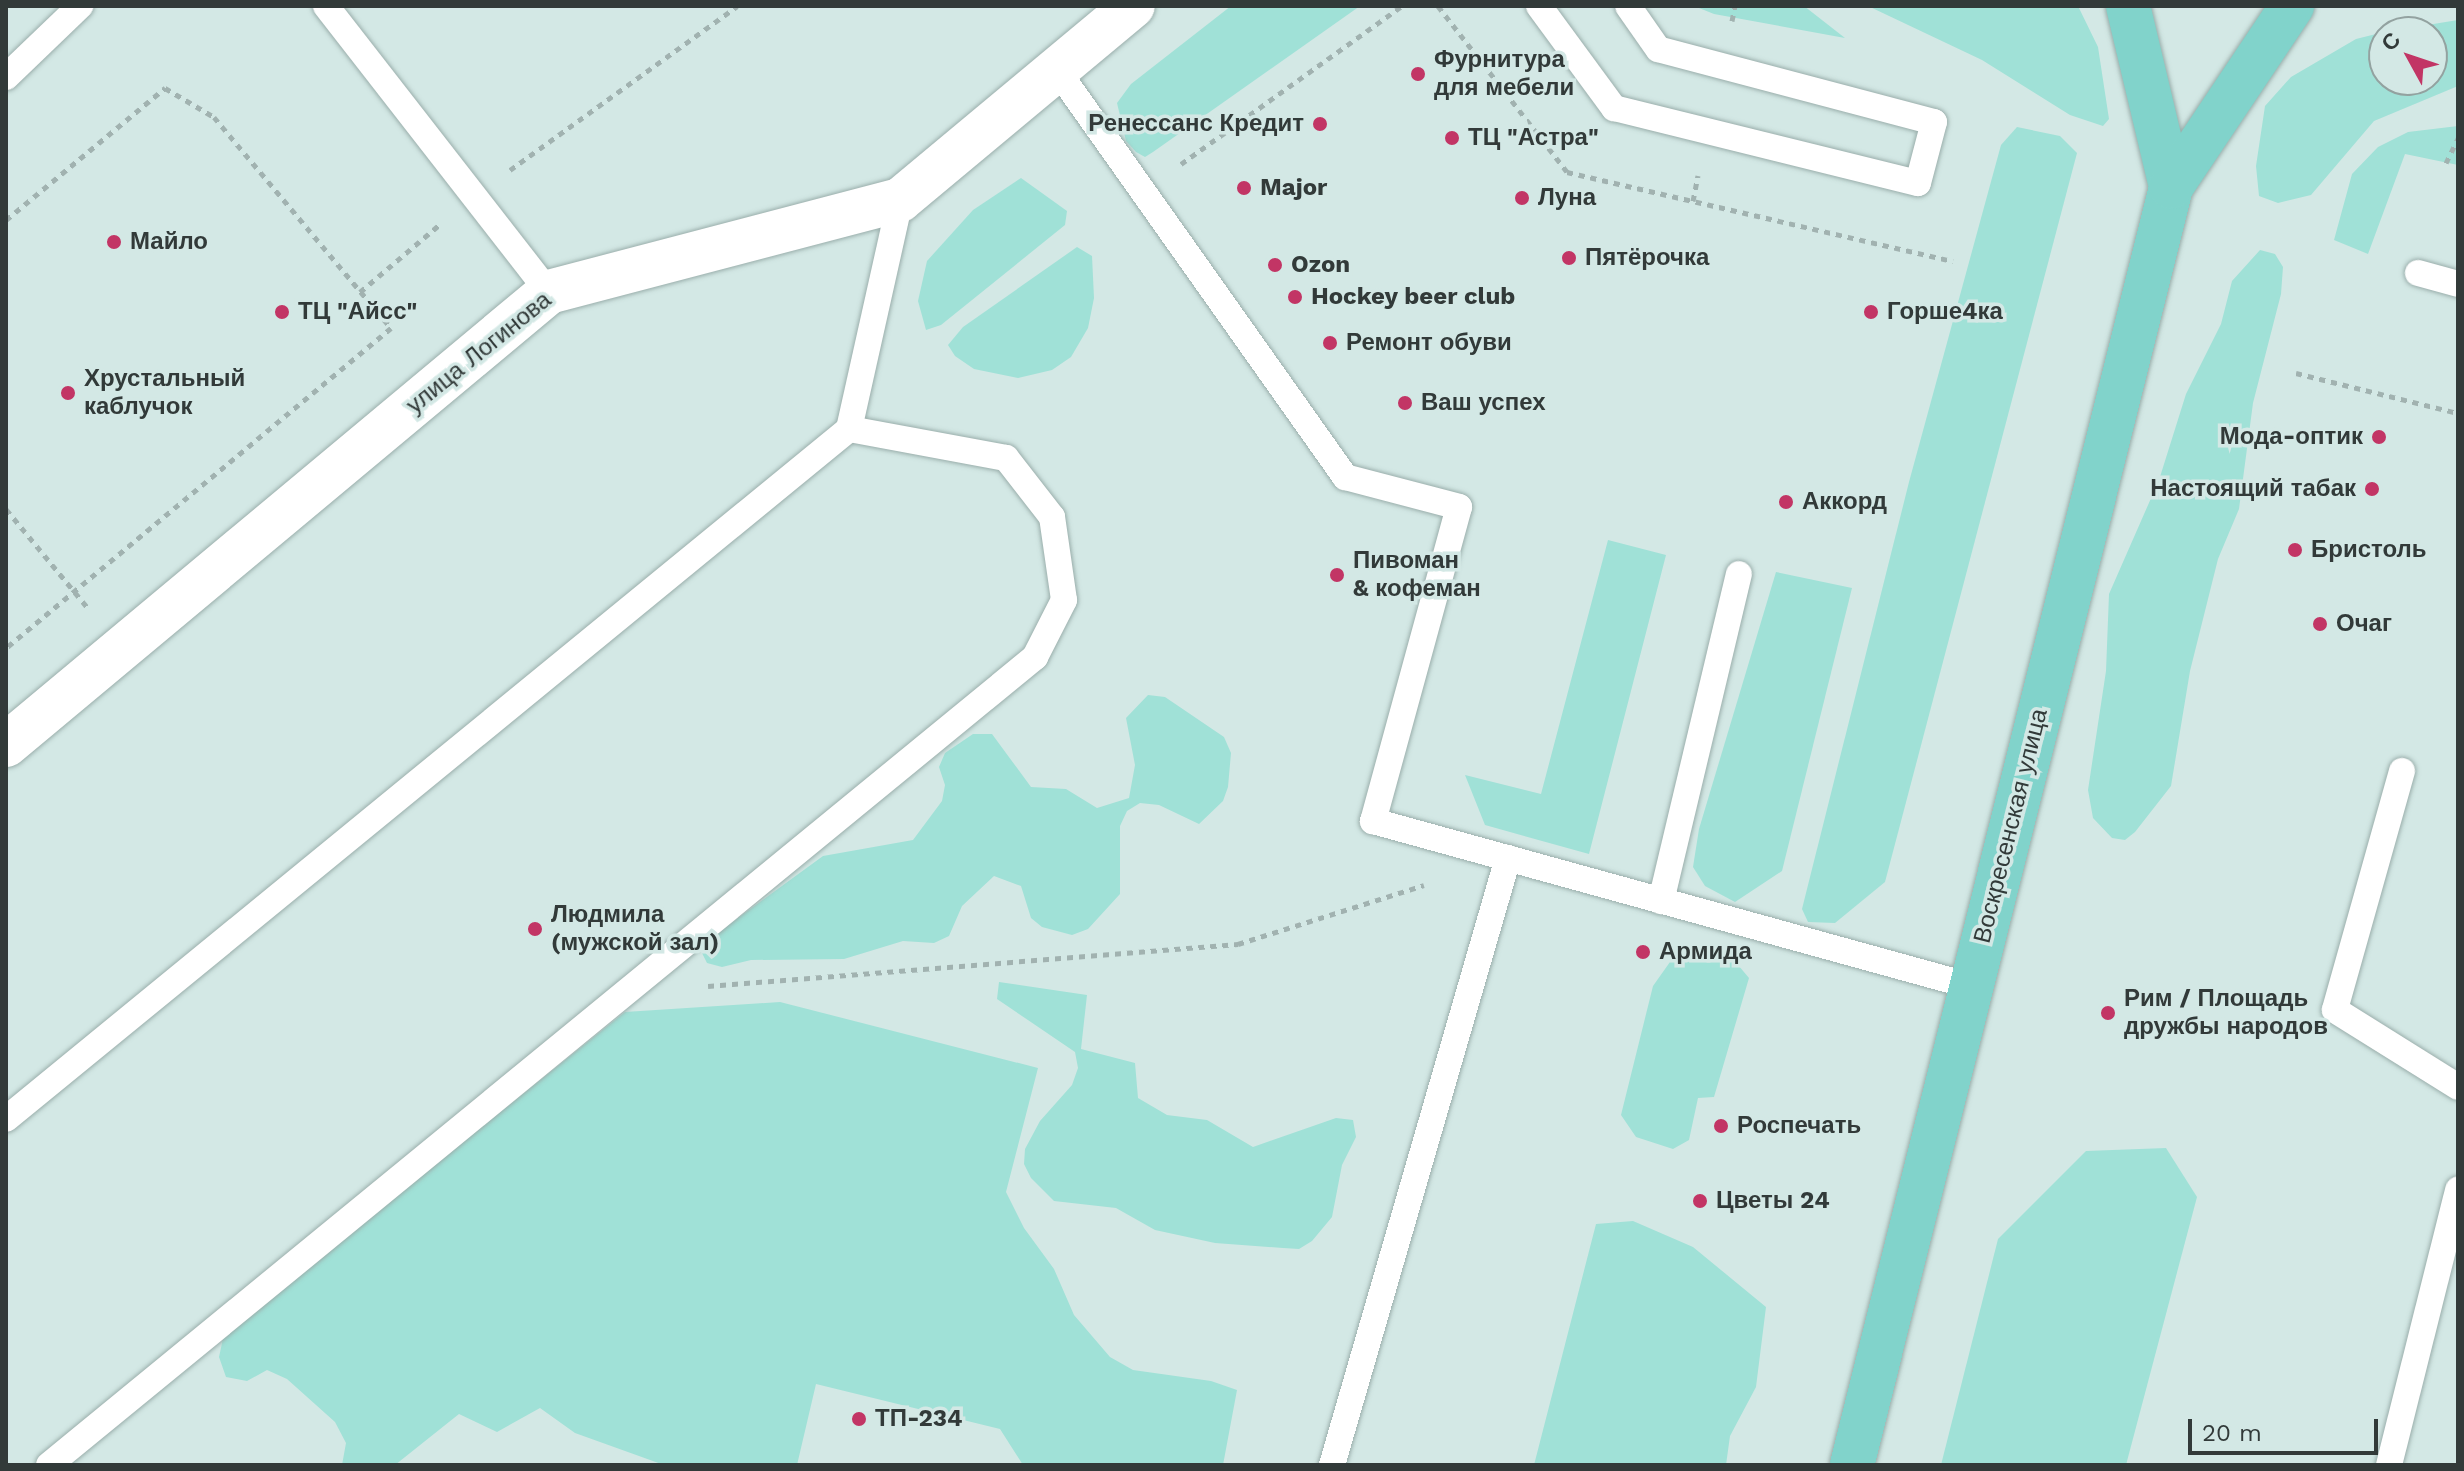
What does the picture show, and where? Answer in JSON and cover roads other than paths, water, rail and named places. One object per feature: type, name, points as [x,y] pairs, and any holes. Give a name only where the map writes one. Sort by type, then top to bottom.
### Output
[{"type":"main road","name":"Воскресенская улица","points":[[2128,6],[2171,187]]},
{"type":"main road","name":"Воскресенская улица","points":[[1852,1465],[2171,187],[2292,6]]},
{"type":"street","name":"улица Логинова","points":[[6,745],[549,292],[900,200],[1133,6]]},
{"type":"lane","points":[[6,77],[80,6]]},
{"type":"lane","points":[[326,6],[549,292]]},
{"type":"lane","points":[[1539,6],[1614,108],[1918,183],[1934,122],[1658,49],[1628,6]]},
{"type":"lane","points":[[1057,70],[1345,477],[1459,507],[1373,821],[1971,986]]},
{"type":"lane","points":[[6,1119],[849,429],[900,200]]},
{"type":"lane","points":[[2418,273],[2458,284]]},
{"type":"lane","points":[[49,1465],[620,993],[1035,657],[1064,600],[1052,517],[1006,458],[849,429]]},
{"type":"lane","points":[[1661,901],[1739,574]]},
{"type":"lane","points":[[2402,771],[2335,1010],[2458,1087]]},
{"type":"lane","points":[[1332,1465],[1508,858]]},
{"type":"lane","points":[[2389,1465],[2458,1190]]},
{"type":"place","name":"Фурнитура для мебели","points":[[1418,74]]},
{"type":"place","name":"Ренессанс Кредит","points":[[1320,124]]},
{"type":"place","name":"ТЦ \"Астра\"","points":[[1452,138]]},
{"type":"place","name":"Major","points":[[1244,188]]},
{"type":"place","name":"Луна","points":[[1522,198]]},
{"type":"place","name":"Майло","points":[[114,242]]},
{"type":"place","name":"Пятёрочка","points":[[1569,258]]},
{"type":"place","name":"Ozon","points":[[1275,265]]},
{"type":"place","name":"Hockey beer club","points":[[1295,297]]},
{"type":"place","name":"ТЦ \"Айсс\"","points":[[282,312]]},
{"type":"place","name":"Горше4ка","points":[[1871,312]]},
{"type":"place","name":"Ремонт обуви","points":[[1330,343]]},
{"type":"place","name":"Хрустальный каблучок","points":[[68,393]]},
{"type":"place","name":"Ваш успех","points":[[1405,403]]},
{"type":"place","name":"Мода-оптик","points":[[2379,437]]},
{"type":"place","name":"Настоящий табак","points":[[2372,489]]},
{"type":"place","name":"Аккорд","points":[[1786,502]]},
{"type":"place","name":"Бристоль","points":[[2295,550]]},
{"type":"place","name":"Пивоман & кофеман","points":[[1337,575]]},
{"type":"place","name":"Очаг","points":[[2320,624]]},
{"type":"place","name":"Людмила (мужской зал)","points":[[535,929]]},
{"type":"place","name":"Армида","points":[[1643,952]]},
{"type":"place","name":"Рим / Площадь дружбы народов","points":[[2108,1013]]},
{"type":"place","name":"Роспечать","points":[[1721,1126]]},
{"type":"place","name":"Цветы 24","points":[[1700,1201]]},
{"type":"place","name":"ТП-234","points":[[859,1419]]}]
